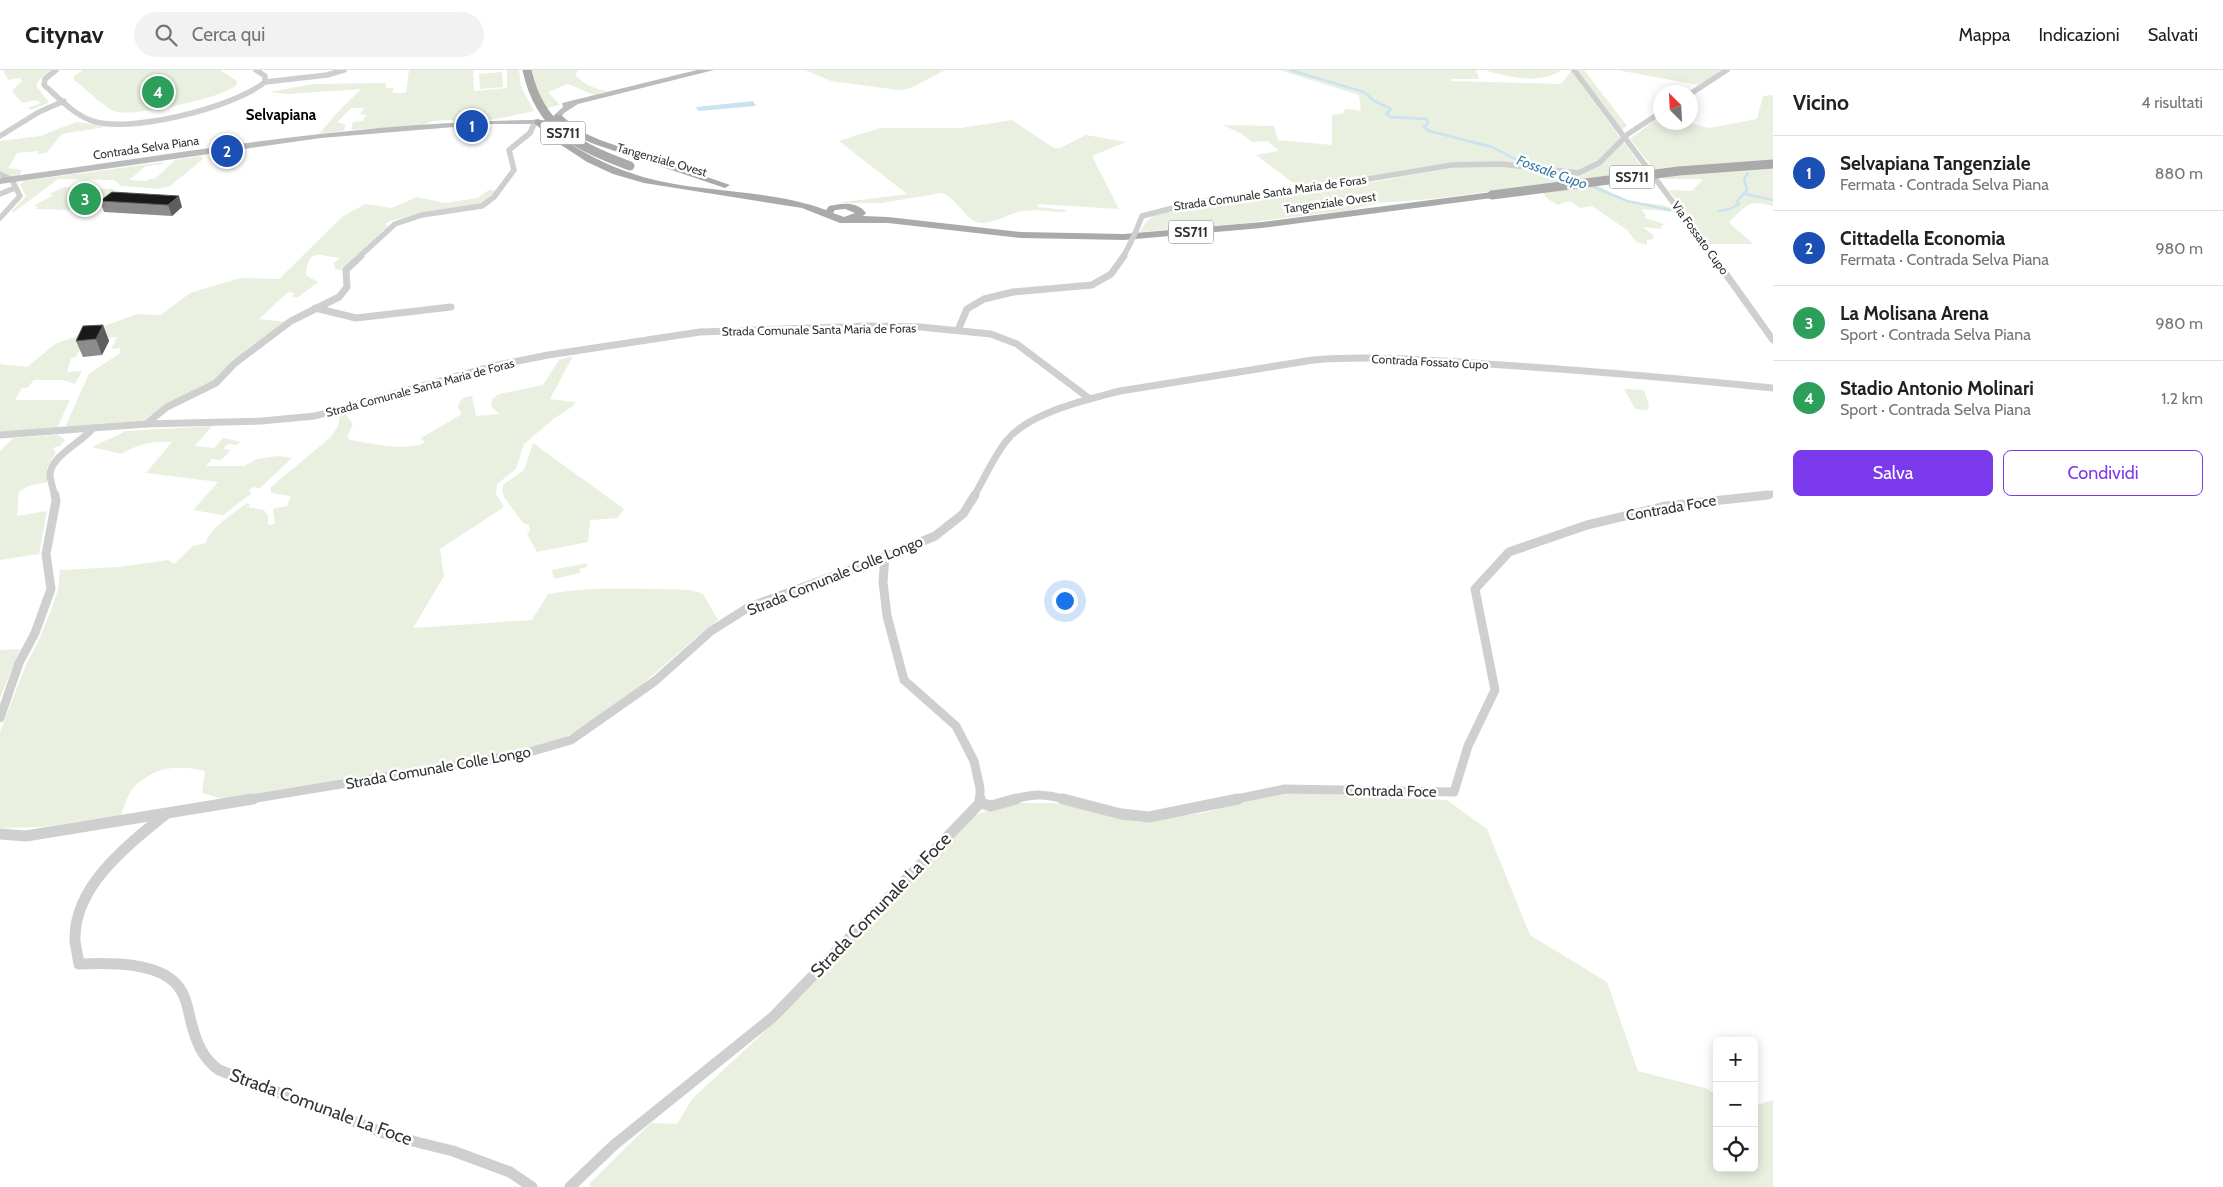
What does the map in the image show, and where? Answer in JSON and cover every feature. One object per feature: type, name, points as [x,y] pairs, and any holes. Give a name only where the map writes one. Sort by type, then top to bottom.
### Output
[{"type":"main road","name":"Tangenziale Ovest","points":[[527,70],[529,86],[537,104],[558,130],[591,150],[630,166],[718,189],[764,198],[832,210],[854,207],[857,215],[990,233],[1058,237],[1124,237],[1262,225],[1669,172],[1773,164]]},
{"type":"main road","points":[[558,116],[577,133],[597,142],[683,173],[764,198]]},
{"type":"main road","points":[[534,120],[580,155],[604,168],[628,177],[664,185],[764,198]]},
{"type":"street","points":[[56,70],[45,79],[44,85],[85,118],[97,122],[135,123],[238,100],[252,94],[261,88],[265,82],[265,76],[256,70]]},
{"type":"street","points":[[265,82],[327,75],[344,70]]},
{"type":"street","points":[[146,424],[162,410],[209,387],[230,371],[234,364],[276,332],[315,308],[339,297],[347,287],[346,270],[395,224],[422,215],[472,209],[490,201],[514,170],[509,150],[530,133],[534,120],[543,112],[687,74],[710,70]]},
{"type":"street","name":"Via Fossato Cupo","points":[[1574,70],[1741,294],[1773,340]]},
{"type":"street","points":[[1698,89],[1728,70]]},
{"type":"street","points":[[0,136],[32,115],[64,101]]},
{"type":"street","points":[[534,120],[550,121],[565,108],[575,103]]},
{"type":"street","points":[[543,112],[552,112],[558,116]]},
{"type":"street","name":"Strada Comunale Santa Maria de Foras","points":[[958,330],[963,316],[972,304],[985,298],[1092,285],[1102,281],[1110,276],[1130,244],[1142,216],[1150,213],[1213,199],[1334,186],[1435,167],[1491,164],[1578,173],[1595,168],[1624,138],[1653,118]]},
{"type":"street","name":"Contrada Selva Piana","points":[[0,181],[14,184],[321,136],[534,120]]},
{"type":"street","points":[[0,174],[20,191],[20,196],[0,218]]},
{"type":"street","points":[[0,194],[14,184]]},
{"type":"street","points":[[315,308],[356,318],[451,307]]},
{"type":"street","name":"Strada Comunale Santa Maria de Foras","points":[[0,435],[146,424],[315,416],[493,366],[548,355],[700,332],[868,326],[958,330],[991,334],[1017,344],[1090,399]]},
{"type":"street","name":"Contrada Fossato Cupo","points":[[1090,399],[1219,375],[1313,360],[1339,358],[1440,361],[1603,372],[1773,388]]},
{"type":"street","name":"Strada Comunale Colle Longo","points":[[0,834],[26,836],[168,813],[523,754],[572,740],[655,681],[711,631],[749,607],[885,557],[935,536],[963,514],[1008,439],[1032,420],[1090,399]]},
{"type":"street","points":[[0,718],[19,663],[35,633],[51,589],[46,554],[56,501],[50,474],[53,462],[85,438],[92,429]]},
{"type":"street","name":"Contrada Foce","points":[[980,803],[991,806],[1032,794],[1050,795],[1121,814],[1149,817],[1285,789],[1454,792],[1468,746],[1496,690],[1476,589],[1509,552],[1587,525],[1666,506],[1773,494]]},
{"type":"street","points":[[885,557],[883,582],[887,616],[904,680],[956,726],[974,762],[980,788],[980,803]]},
{"type":"street","name":"Strada Comunale La Foce","points":[[570,1187],[614,1145],[773,1017],[980,803]]},
{"type":"street","name":"Strada Comunale La Foce","points":[[168,813],[115,860],[94,884],[76,922],[74,949],[79,964],[105,962],[135,966],[162,974],[174,982],[183,993],[197,1041],[205,1059],[219,1070],[392,1136],[452,1151],[510,1172],[532,1187]]},
{"type":"green space","points":[[3,70],[51,70],[39,80],[36,86],[48,103],[31,110],[28,108],[41,103],[36,100],[22,103],[12,91],[22,81],[20,78],[8,80]]},
{"type":"green space","points":[[83,70],[220,70],[237,81],[237,84],[217,95],[199,100],[160,109],[127,113],[112,110],[74,80],[74,76]]},
{"type":"green space","points":[[409,70],[473,70],[474,91],[507,88],[507,70],[519,70],[521,87],[534,111],[497,119],[456,124],[452,120],[432,121],[424,125],[351,130],[353,122],[362,121],[367,115],[360,114],[364,108],[351,108],[337,122],[346,125],[343,131],[319,134],[361,89],[288,94],[270,92],[313,84],[386,83],[386,88],[394,88],[392,93],[406,93]]},
{"type":"green space","points":[[532,70],[579,70],[575,75],[581,81],[594,88],[608,91],[594,95],[568,84],[548,92],[560,105],[546,108],[538,92]]},
{"type":"green space","points":[[805,70],[945,70],[911,88],[899,90],[831,81]]},
{"type":"green space","points":[[1279,70],[1476,70],[1479,79],[1451,79],[1450,81],[1561,84],[1571,71],[1645,171],[1590,178],[1588,181],[1628,200],[1666,206],[1678,212],[1641,209],[1646,215],[1645,218],[1664,224],[1660,229],[1643,227],[1653,235],[1654,239],[1647,240],[1647,245],[1636,242],[1627,230],[1592,206],[1580,208],[1570,201],[1558,205],[1546,198],[1539,185],[1432,199],[1377,203],[1351,210],[1236,224],[1140,232],[1144,225],[1155,215],[1197,203],[1328,189],[1483,162],[1301,189],[1256,155],[1279,151],[1267,141],[1252,142],[1242,134],[1223,125],[1274,126],[1278,140],[1332,145],[1332,115],[1344,113],[1345,109],[1361,111],[1359,95]]},
{"type":"green space","points":[[1485,70],[1561,70],[1553,75],[1544,77],[1524,78]]},
{"type":"green space","points":[[1577,70],[1584,70],[1627,126],[1621,130]]},
{"type":"green space","points":[[1617,70],[1723,71],[1698,85]]},
{"type":"green space","points":[[502,72],[503,87],[480,89],[479,74]]},
{"type":"green space","points":[[1773,95],[1773,206],[1757,203],[1748,205],[1729,222],[1753,244],[1709,244],[1669,190],[1692,191],[1703,179],[1662,179],[1630,139],[1653,121],[1653,130],[1698,130],[1698,125],[1709,128],[1757,119],[1763,96]]},
{"type":"green space","points":[[1012,120],[1054,148],[1060,148],[1086,135],[1126,142],[1092,156],[1119,209],[1039,204],[1037,207],[1066,210],[1065,212],[1024,211],[981,223],[972,220],[951,199],[941,193],[881,203],[836,203],[907,194],[839,141],[880,128],[961,128]]},
{"type":"green space","points":[[76,122],[111,126],[62,134],[46,153],[37,154],[38,151],[17,153],[8,168],[22,170],[19,176],[12,177],[0,172],[0,141],[40,136]]},
{"type":"green space","points":[[201,156],[203,159],[170,186],[159,189],[121,186],[114,180],[58,179],[14,212],[11,212],[26,196],[20,185],[24,181],[164,162],[163,164],[146,166],[129,180],[147,181],[155,179],[175,160]]},
{"type":"green space","points":[[64,187],[115,189],[112,192],[116,192],[98,211],[35,209],[38,206],[34,206],[36,204],[54,195],[49,194]]},
{"type":"green space","points":[[489,190],[497,190],[480,205],[393,220],[385,224],[388,226],[343,270],[334,269],[333,263],[341,258],[321,255],[312,257],[307,266],[306,275],[318,282],[297,298],[292,296],[295,293],[288,292],[259,319],[286,322],[237,358],[217,379],[180,397],[142,421],[71,428],[66,425],[89,374],[120,353],[120,348],[111,349],[117,337],[85,340],[76,357],[71,358],[67,372],[82,371],[75,384],[63,380],[34,380],[27,388],[22,388],[15,400],[70,400],[57,428],[0,432],[0,364],[27,367],[55,344],[137,314],[161,315],[190,293],[240,278],[279,279],[342,217],[365,204],[392,208],[417,197],[445,203],[477,198]]},
{"type":"green space","points":[[573,356],[550,399],[575,402],[573,406],[552,420],[524,444],[516,469],[497,484],[496,494],[504,507],[440,549],[444,576],[413,628],[532,620],[548,594],[566,591],[602,589],[691,590],[703,594],[718,620],[623,700],[604,714],[561,739],[524,751],[222,799],[202,793],[205,771],[185,768],[167,769],[150,775],[134,787],[128,796],[121,815],[43,827],[0,828],[0,732],[27,662],[50,613],[58,590],[60,570],[119,567],[168,560],[174,564],[193,546],[206,543],[217,527],[247,503],[250,504],[248,507],[264,510],[268,516],[268,525],[275,524],[273,509],[287,506],[291,496],[271,493],[271,487],[331,437],[338,426],[340,415],[345,413],[353,424],[347,437],[351,440],[398,447],[425,443],[421,438],[462,414],[458,408],[464,398],[472,396],[476,416],[499,414],[491,406],[492,399],[499,394],[543,385],[559,360]]},
{"type":"green space","points":[[1624,389],[1644,390],[1649,406],[1647,410],[1635,409]]},
{"type":"green space","points":[[212,426],[195,446],[214,448],[223,438],[241,442],[236,445],[228,444],[223,449],[231,450],[221,460],[212,459],[206,466],[244,466],[257,459],[278,456],[292,458],[260,488],[252,487],[249,491],[252,493],[223,515],[193,510],[218,482],[146,473],[172,442],[146,444],[121,454],[92,447],[126,431]]},
{"type":"green space","points":[[58,435],[65,440],[53,450],[56,452],[47,468],[47,482],[28,486],[19,492],[17,516],[47,511],[39,554],[0,560],[0,451],[13,438]]},
{"type":"green space","points":[[533,443],[624,509],[618,518],[590,520],[588,542],[537,552],[527,534],[530,530],[529,525],[523,523],[504,497],[502,489],[504,484],[524,470]]},
{"type":"green space","points":[[587,563],[587,567],[580,569],[580,573],[554,579],[552,570]]},
{"type":"green space","points":[[20,649],[0,698],[0,650]]},
{"type":"green space","points":[[1285,792],[1447,800],[1487,829],[1530,935],[1607,982],[1638,1071],[1705,1088],[1713,1093],[1713,1172],[1758,1172],[1758,1105],[1773,1100],[1773,1187],[591,1187],[589,1184],[651,1123],[677,1124],[692,1099],[776,1021],[974,816],[993,808],[1017,803],[1061,803],[1139,822],[1203,813]]},
{"type":"water","points":[[753,101],[756,106],[698,111],[696,107]]},
{"type":"building","points":[[112,192],[179,196],[168,205],[100,201]]},
{"type":"building","points":[[103,325],[96,339],[76,341],[83,326]]},
{"type":"waterway","name":"Fossale Cupo","points":[[1290,70],[1364,92],[1374,101],[1391,109],[1386,114],[1391,117],[1427,119],[1428,123],[1424,127],[1429,131],[1492,147],[1528,166]]},
{"type":"waterway","name":"Fossale Cupo","points":[[1549,172],[1580,181]]},
{"type":"waterway","name":"Fossale Cupo","points":[[1719,211],[1730,209],[1739,204],[1737,201],[1747,190],[1744,179],[1748,173]]},
{"type":"waterway","name":"Fossale Cupo","points":[[1589,185],[1627,201],[1670,210]]},
{"type":"waterway","points":[[1745,194],[1773,200]]},
{"type":"place","name":"Stadio Antonio Molinari","points":[[158,92]]},
{"type":"place","name":"Selvapiana Tangenziale","points":[[472,126]]},
{"type":"place","name":"Cittadella Economia","points":[[227,151]]},
{"type":"place","name":"La Molisana Arena","points":[[85,199]]},
{"type":"district","name":"Selvapiana","points":[[281,115]]}]
